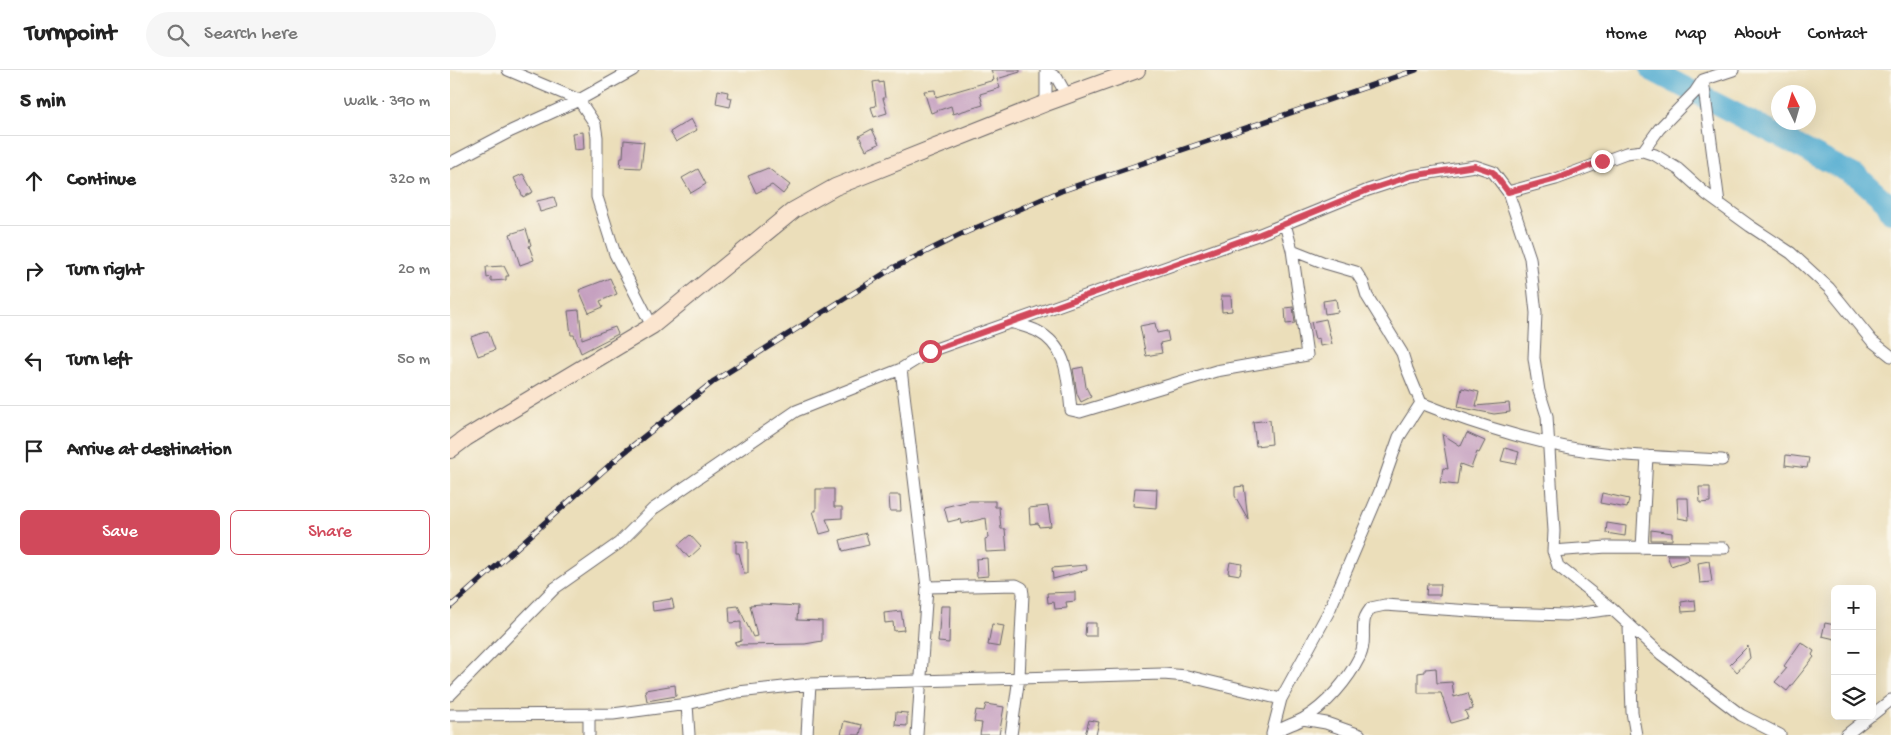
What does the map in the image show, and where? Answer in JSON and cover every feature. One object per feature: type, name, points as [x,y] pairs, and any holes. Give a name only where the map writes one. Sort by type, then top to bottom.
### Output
[{"type":"street","points":[[508,70],[579,100],[596,128],[597,197],[615,254],[652,326]]},
{"type":"street","points":[[450,163],[511,131],[579,100],[633,70]]},
{"type":"street","points":[[450,450],[466,438],[652,326],[794,210],[835,187],[1137,70]]},
{"type":"street","points":[[1642,151],[1659,129],[1695,92],[1703,80],[1733,70]]},
{"type":"street","points":[[1046,71],[1057,78],[1067,96]]},
{"type":"street","points":[[1046,71],[1046,104]]},
{"type":"street","points":[[1703,80],[1719,203]]},
{"type":"street","points":[[1508,192],[1556,179],[1616,156],[1642,151],[1655,155],[1678,169],[1719,203],[1791,253],[1829,288],[1872,341],[1891,356]]},
{"type":"street","points":[[450,695],[555,588],[619,543],[653,509],[796,411],[902,369],[930,351],[1285,224],[1368,190],[1411,176],[1475,166],[1493,172],[1508,192],[1530,258],[1536,313],[1534,358],[1539,391],[1547,416],[1554,531],[1553,551],[1558,566],[1612,609],[1661,654],[1741,715],[1780,735]]},
{"type":"street","points":[[1011,322],[1037,331],[1055,346],[1063,358],[1072,410],[1080,412],[1216,371],[1306,355],[1307,347],[1292,250],[1285,224]]},
{"type":"street","points":[[1292,250],[1325,263],[1356,272],[1363,283],[1367,296],[1402,353],[1420,403]]},
{"type":"street","points":[[902,369],[927,588],[917,735]]},
{"type":"street","points":[[1420,403],[1485,425],[1548,443],[1611,454],[1722,460]]},
{"type":"street","points":[[1272,734],[1281,698],[1329,612],[1380,491],[1399,437],[1420,403]]},
{"type":"street","points":[[1642,548],[1647,456]]},
{"type":"street","points":[[1553,551],[1607,547],[1724,548]]},
{"type":"street","points":[[927,588],[1016,585],[1022,588],[1019,677],[1011,735]]},
{"type":"street","points":[[1272,734],[1302,719],[1324,703],[1349,674],[1360,655],[1365,639],[1363,623],[1371,608],[1385,605],[1499,613],[1566,615],[1612,609]]},
{"type":"street","points":[[1629,625],[1632,712],[1636,735]]},
{"type":"street","points":[[450,715],[614,714],[687,704],[738,692],[810,684],[1163,674],[1187,676],[1281,698]]},
{"type":"street","points":[[807,735],[810,684]]},
{"type":"street","points":[[1876,712],[1891,700]]},
{"type":"street","points":[[687,704],[690,735]]},
{"type":"street","points":[[589,714],[589,735]]},
{"type":"street","points":[[1302,719],[1326,723],[1360,735]]},
{"type":"street","points":[[1846,735],[1866,720]]},
{"type":"building","points":[[991,70],[1020,70],[1020,72],[997,79],[1000,88],[980,94],[983,105],[953,114],[951,106],[931,113],[924,91],[935,90],[936,97],[994,80]]},
{"type":"building","points":[[879,81],[879,83],[883,82],[885,98],[883,98],[887,113],[874,117],[871,107],[876,106],[873,82]]},
{"type":"building","points":[[718,90],[728,92],[727,97],[732,98],[730,107],[716,104]]},
{"type":"building","points":[[691,119],[697,130],[676,142],[670,132]]},
{"type":"building","points":[[872,129],[879,144],[866,150],[859,136]]},
{"type":"building","points":[[583,132],[584,149],[574,150],[572,133]]},
{"type":"building","points":[[624,140],[644,142],[641,168],[620,167],[621,157],[623,157]]},
{"type":"building","points":[[768,168],[790,185],[783,194],[772,185],[756,193],[748,176]]},
{"type":"building","points":[[698,169],[706,184],[691,193],[682,178]]},
{"type":"building","points":[[523,174],[533,192],[523,197],[514,178]]},
{"type":"building","points":[[554,197],[557,207],[540,212],[537,201]]},
{"type":"building","points":[[526,229],[534,260],[520,265],[510,234]]},
{"type":"building","points":[[504,266],[509,276],[506,276],[506,280],[491,281],[491,277],[487,278],[486,267]]},
{"type":"building","points":[[610,278],[617,294],[600,301],[603,307],[589,313],[579,290]]},
{"type":"building","points":[[1221,296],[1231,296],[1232,311],[1222,312]]},
{"type":"building","points":[[1336,299],[1338,312],[1325,314],[1323,301]]},
{"type":"building","points":[[1293,307],[1295,323],[1286,324],[1285,308]]},
{"type":"building","points":[[579,310],[582,339],[615,327],[618,334],[581,353],[574,335],[571,335],[568,311]]},
{"type":"building","points":[[1326,319],[1332,344],[1320,346],[1319,338],[1315,339],[1311,322]]},
{"type":"building","points":[[1155,323],[1157,333],[1167,331],[1169,341],[1160,343],[1162,353],[1146,356],[1140,326]]},
{"type":"building","points":[[488,331],[495,350],[478,356],[471,337]]},
{"type":"building","points":[[1083,367],[1086,387],[1091,397],[1081,402],[1077,394],[1073,369]]},
{"type":"building","points":[[1462,388],[1479,392],[1476,406],[1509,403],[1510,412],[1494,414],[1458,407]]},
{"type":"building","points":[[1270,420],[1272,444],[1256,446],[1253,422]]},
{"type":"building","points":[[1467,433],[1485,441],[1479,453],[1477,452],[1471,468],[1460,464],[1457,485],[1440,483],[1443,468],[1448,469],[1442,434],[1461,446]]},
{"type":"building","points":[[1505,448],[1519,452],[1516,464],[1501,461]]},
{"type":"building","points":[[1786,455],[1809,458],[1807,468],[1785,465]]},
{"type":"building","points":[[1244,486],[1248,519],[1235,496],[1235,487]]},
{"type":"building","points":[[1699,487],[1710,487],[1710,502],[1700,503]]},
{"type":"building","points":[[1135,488],[1157,489],[1156,508],[1133,506]]},
{"type":"building","points":[[816,489],[834,489],[834,507],[842,507],[842,518],[826,519],[831,531],[820,534],[813,511],[816,511]]},
{"type":"building","points":[[1602,493],[1629,499],[1627,508],[1600,503]]},
{"type":"building","points":[[889,495],[900,495],[901,511],[890,511]]},
{"type":"building","points":[[1677,498],[1688,498],[1689,520],[1678,518]]},
{"type":"building","points":[[970,501],[995,501],[995,507],[999,507],[1001,529],[1005,529],[1007,551],[986,552],[985,539],[988,538],[986,518],[961,524],[960,519],[948,522],[944,507]]},
{"type":"building","points":[[1048,506],[1051,526],[1039,527],[1038,523],[1030,524],[1029,508]]},
{"type":"building","points":[[1607,523],[1626,526],[1625,536],[1606,533]]},
{"type":"building","points":[[1651,530],[1672,533],[1672,540],[1651,540]]},
{"type":"building","points":[[866,533],[869,545],[843,551],[840,540]]},
{"type":"building","points":[[690,535],[701,547],[689,558],[678,545]]},
{"type":"building","points":[[736,541],[748,542],[748,573],[744,573],[739,553],[736,553]]},
{"type":"building","points":[[1667,555],[1688,555],[1689,560],[1671,566]]},
{"type":"building","points":[[987,558],[988,576],[977,577],[976,559]]},
{"type":"building","points":[[1709,561],[1712,582],[1700,583],[1698,563]]},
{"type":"building","points":[[1230,562],[1242,564],[1240,575],[1228,573]]},
{"type":"building","points":[[1086,565],[1087,570],[1053,579],[1052,568]]},
{"type":"building","points":[[1427,584],[1441,584],[1440,595],[1426,595]]},
{"type":"building","points":[[1075,592],[1075,601],[1066,602],[1067,608],[1055,609],[1054,602],[1048,603],[1047,593]]},
{"type":"building","points":[[672,599],[674,608],[653,611],[652,602]]},
{"type":"building","points":[[1695,600],[1696,611],[1682,612],[1681,602]]},
{"type":"building","points":[[750,605],[798,606],[797,620],[822,621],[822,641],[805,644],[736,645],[735,643],[741,641],[741,622],[730,623],[729,607],[738,606],[753,637],[757,636]]},
{"type":"building","points":[[941,606],[950,606],[949,643],[938,642]]},
{"type":"building","points":[[901,611],[904,630],[894,631],[893,622],[885,623],[884,613]]},
{"type":"building","points":[[1086,623],[1096,623],[1096,636],[1085,636]]},
{"type":"building","points":[[1825,623],[1831,624],[1831,638],[1822,636]]},
{"type":"building","points":[[992,624],[1004,626],[1000,647],[988,645]]},
{"type":"building","points":[[1801,642],[1814,651],[1812,655],[1814,657],[1787,691],[1775,682],[1787,668],[1784,666]]},
{"type":"building","points":[[1748,646],[1750,658],[1737,672],[1730,664]]},
{"type":"building","points":[[1436,668],[1437,683],[1452,682],[1454,697],[1468,693],[1473,709],[1465,711],[1468,718],[1451,723],[1441,693],[1418,693],[1418,673],[1425,672],[1425,669]]},
{"type":"building","points":[[675,685],[676,696],[647,701],[645,690]]},
{"type":"building","points":[[986,704],[1004,707],[999,735],[980,735],[982,723],[974,722],[976,710],[984,711]]},
{"type":"building","points":[[896,712],[907,713],[907,726],[895,725]]},
{"type":"building","points":[[1089,720],[1099,722],[1096,735],[1085,735]]},
{"type":"building","points":[[844,721],[862,725],[860,735],[841,735]]},
{"type":"waterway","points":[[1651,70],[1858,177],[1886,202],[1891,212]]},
{"type":"railway","points":[[450,607],[621,455],[714,381],[893,268],[962,234],[1061,191],[1416,70]]},
{"type":"route","points":[[930,351],[1260,234],[1368,190],[1411,176],[1475,166],[1493,172],[1508,192],[1556,179],[1602,161]]}]
